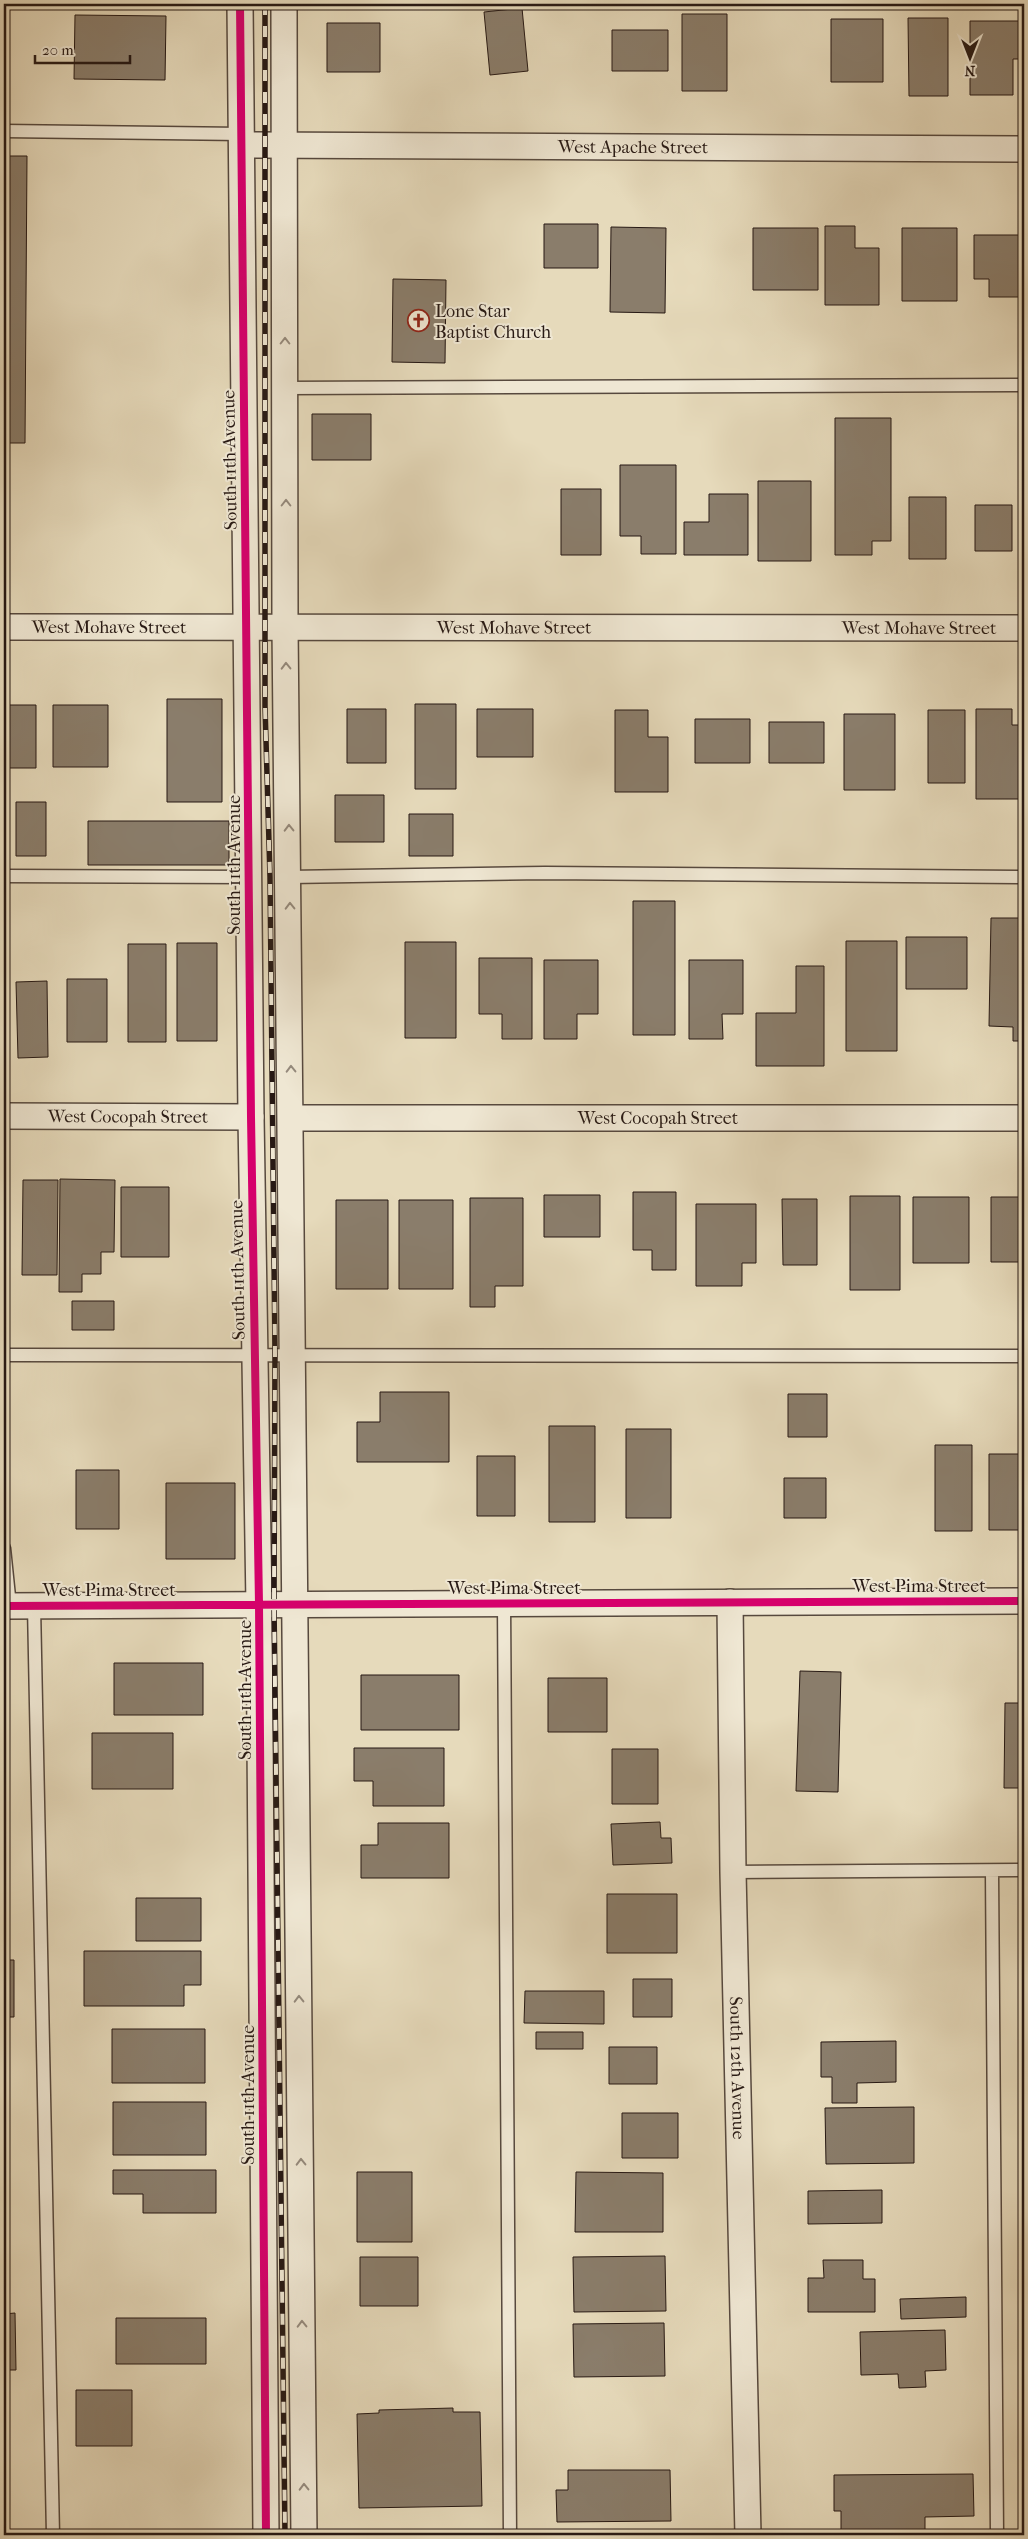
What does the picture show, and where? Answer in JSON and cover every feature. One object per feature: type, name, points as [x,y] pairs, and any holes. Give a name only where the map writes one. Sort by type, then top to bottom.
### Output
[{"type":"street","name":"South 11th Avenue","points":[[240,4],[248,627],[248,877],[259,1604],[266,2535]]},
{"type":"street","points":[[284,4],[285,627],[292,1118],[304,2535]]},
{"type":"street","name":"West Apache Street","points":[[242,140],[284,146],[1024,149]]},
{"type":"street","name":"West Mohave Street","points":[[4,627],[1024,628]]},
{"type":"street","name":"West Cocopah Street","points":[[4,1116],[251,1117]]},
{"type":"street","name":"West Cocopah Street","points":[[292,1118],[1024,1118]]},
{"type":"street","name":"West Pima Street","points":[[16,1606],[1024,1601]]},
{"type":"street","name":"South 12th Avenue","points":[[730,1602],[733,1872],[748,2535]]},
{"type":"lane","points":[[4,131],[242,140]]},
{"type":"lane","points":[[286,388],[1024,385]]},
{"type":"lane","points":[[289,877],[545,873],[1024,877]]},
{"type":"lane","points":[[4,876],[248,877]]},
{"type":"lane","points":[[4,1356],[1024,1356]]},
{"type":"lane","points":[[4,1548],[16,1606],[53,2535]]},
{"type":"lane","points":[[504,1603],[510,2535]]},
{"type":"lane","points":[[733,1872],[992,1872],[1024,1870]]},
{"type":"lane","points":[[992,1872],[997,2535]]},
{"type":"building","points":[[522,8],[528,71],[490,75],[484,12]]},
{"type":"building","points":[[682,14],[727,14],[727,91],[682,91]]},
{"type":"building","points":[[75,15],[166,16],[165,80],[74,79]]},
{"type":"building","points":[[908,18],[948,18],[948,96],[909,96]]},
{"type":"building","points":[[831,19],[883,19],[883,82],[831,82]]},
{"type":"building","points":[[970,21],[1024,21],[1024,59],[1013,59],[1013,95],[970,95]]},
{"type":"building","points":[[327,23],[380,23],[380,72],[327,72]]},
{"type":"building","points":[[612,30],[668,30],[668,71],[612,71]]},
{"type":"building","points":[[4,156],[27,156],[25,443],[4,443]]},
{"type":"building","points":[[544,224],[598,224],[598,268],[544,268]]},
{"type":"building","points":[[825,226],[855,226],[855,248],[879,248],[879,305],[825,305]]},
{"type":"building","points":[[611,227],[666,228],[665,313],[610,312]]},
{"type":"building","points":[[753,228],[818,228],[818,290],[753,290]]},
{"type":"building","points":[[902,228],[957,228],[957,301],[902,301]]},
{"type":"building","points":[[974,235],[1024,235],[1024,297],[989,297],[989,279],[974,279]]},
{"type":"building","name":"Lone Star Baptist Church","points":[[393,279],[446,280],[445,363],[392,362]]},
{"type":"building","points":[[312,414],[371,414],[371,460],[312,460]]},
{"type":"building","points":[[835,418],[891,418],[891,541],[872,541],[872,555],[835,555]]},
{"type":"building","points":[[620,465],[676,465],[676,554],[641,554],[641,536],[620,536]]},
{"type":"building","points":[[758,481],[811,481],[811,561],[758,561]]},
{"type":"building","points":[[561,489],[601,489],[601,555],[561,555]]},
{"type":"building","points":[[709,494],[748,494],[748,555],[684,555],[684,522],[709,522]]},
{"type":"building","points":[[909,497],[946,497],[946,559],[909,559]]},
{"type":"building","points":[[975,505],[1012,505],[1012,551],[975,551]]},
{"type":"building","points":[[167,699],[222,699],[222,802],[167,802]]},
{"type":"building","points":[[415,704],[456,704],[456,789],[415,789]]},
{"type":"building","points":[[4,705],[36,705],[36,768],[4,768]]},
{"type":"building","points":[[53,705],[108,705],[108,767],[53,767]]},
{"type":"building","points":[[347,709],[386,709],[386,763],[347,763]]},
{"type":"building","points":[[477,709],[533,709],[533,757],[477,757]]},
{"type":"building","points":[[976,709],[1012,709],[1012,725],[1024,725],[1024,799],[976,799]]},
{"type":"building","points":[[615,710],[648,710],[648,737],[668,737],[668,792],[615,792]]},
{"type":"building","points":[[928,710],[965,710],[965,783],[928,783]]},
{"type":"building","points":[[844,714],[895,714],[895,790],[844,790]]},
{"type":"building","points":[[695,719],[750,719],[750,763],[695,763]]},
{"type":"building","points":[[769,722],[824,722],[824,763],[769,763]]},
{"type":"building","points":[[335,795],[384,795],[384,842],[335,842]]},
{"type":"building","points":[[16,802],[46,802],[46,856],[16,856]]},
{"type":"building","points":[[409,814],[453,814],[453,856],[409,856]]},
{"type":"building","points":[[88,821],[229,821],[229,865],[88,865]]},
{"type":"building","points":[[633,901],[675,901],[675,1035],[633,1035]]},
{"type":"building","points":[[991,918],[1024,918],[1024,1041],[1013,1041],[1013,1027],[989,1026]]},
{"type":"building","points":[[906,937],[967,937],[967,989],[906,989]]},
{"type":"building","points":[[846,941],[897,941],[897,1051],[846,1051]]},
{"type":"building","points":[[405,942],[456,942],[456,1038],[405,1038]]},
{"type":"building","points":[[177,943],[217,943],[217,1041],[177,1041]]},
{"type":"building","points":[[128,944],[166,944],[166,1042],[128,1042]]},
{"type":"building","points":[[479,958],[532,958],[532,1039],[502,1039],[502,1014],[479,1014]]},
{"type":"building","points":[[544,960],[598,960],[598,1014],[577,1014],[577,1039],[544,1039]]},
{"type":"building","points":[[689,960],[743,960],[743,1014],[722,1014],[723,1039],[689,1039]]},
{"type":"building","points":[[796,966],[824,966],[824,1066],[756,1066],[756,1013],[796,1013]]},
{"type":"building","points":[[67,979],[107,979],[107,1042],[67,1042]]},
{"type":"building","points":[[47,981],[48,1057],[18,1058],[16,982]]},
{"type":"building","points":[[60,1179],[115,1180],[114,1252],[101,1252],[101,1274],[82,1274],[82,1292],[59,1292]]},
{"type":"building","points":[[23,1180],[58,1180],[57,1275],[22,1275]]},
{"type":"building","points":[[121,1187],[169,1187],[169,1257],[121,1257]]},
{"type":"building","points":[[633,1192],[676,1192],[676,1270],[652,1270],[652,1250],[633,1250]]},
{"type":"building","points":[[544,1195],[600,1195],[600,1237],[544,1237]]},
{"type":"building","points":[[850,1196],[900,1196],[900,1290],[850,1290]]},
{"type":"building","points":[[913,1197],[969,1197],[969,1263],[913,1263]]},
{"type":"building","points":[[991,1197],[1024,1197],[1024,1262],[991,1262]]},
{"type":"building","points":[[470,1198],[523,1198],[523,1286],[495,1286],[495,1307],[470,1307]]},
{"type":"building","points":[[782,1199],[817,1199],[817,1265],[783,1265]]},
{"type":"building","points":[[336,1200],[388,1200],[388,1289],[336,1289]]},
{"type":"building","points":[[399,1200],[453,1200],[453,1289],[399,1289]]},
{"type":"building","points":[[696,1204],[756,1204],[756,1263],[742,1263],[742,1286],[696,1286]]},
{"type":"building","points":[[72,1301],[114,1301],[114,1330],[72,1330]]},
{"type":"building","points":[[380,1392],[449,1392],[449,1462],[357,1462],[357,1422],[380,1422]]},
{"type":"building","points":[[788,1394],[827,1394],[827,1437],[788,1437]]},
{"type":"building","points":[[549,1426],[595,1426],[595,1522],[549,1522]]},
{"type":"building","points":[[626,1429],[671,1429],[671,1518],[626,1518]]},
{"type":"building","points":[[935,1445],[972,1445],[972,1531],[935,1531]]},
{"type":"building","points":[[989,1454],[1024,1454],[1024,1530],[989,1530]]},
{"type":"building","points":[[477,1456],[515,1456],[515,1516],[477,1516]]},
{"type":"building","points":[[76,1470],[119,1470],[119,1529],[76,1529]]},
{"type":"building","points":[[784,1478],[826,1478],[826,1518],[784,1518]]},
{"type":"building","points":[[166,1483],[235,1483],[235,1559],[166,1559]]},
{"type":"building","points":[[114,1663],[203,1663],[203,1715],[114,1715]]},
{"type":"building","points":[[4,1667],[6,1667],[5,1702],[4,1702]]},
{"type":"building","points":[[800,1671],[841,1672],[838,1792],[796,1791]]},
{"type":"building","points":[[361,1675],[459,1675],[459,1730],[361,1730]]},
{"type":"building","points":[[548,1678],[607,1678],[607,1732],[548,1732]]},
{"type":"building","points":[[1005,1703],[1024,1703],[1024,1788],[1004,1788]]},
{"type":"building","points":[[92,1733],[173,1733],[173,1789],[92,1789]]},
{"type":"building","points":[[354,1748],[444,1748],[444,1806],[373,1806],[373,1781],[354,1781]]},
{"type":"building","points":[[612,1749],[658,1749],[658,1804],[612,1804]]},
{"type":"building","points":[[660,1822],[661,1838],[671,1838],[672,1863],[613,1865],[611,1824]]},
{"type":"building","points":[[378,1823],[449,1823],[449,1878],[361,1878],[361,1845],[378,1845]]},
{"type":"building","points":[[607,1894],[677,1894],[677,1953],[607,1953]]},
{"type":"building","points":[[136,1898],[201,1898],[201,1941],[136,1941]]},
{"type":"building","points":[[84,1951],[201,1951],[201,1985],[184,1985],[184,2006],[84,2006]]},
{"type":"building","points":[[4,1960],[14,1960],[14,2017],[4,2017]]},
{"type":"building","points":[[633,1979],[672,1979],[672,2017],[633,2017]]},
{"type":"building","points":[[525,1991],[604,1991],[604,2024],[524,2023]]},
{"type":"building","points":[[112,2029],[205,2029],[205,2083],[112,2083]]},
{"type":"building","points":[[536,2032],[583,2032],[583,2049],[536,2049]]},
{"type":"building","points":[[896,2041],[896,2082],[857,2083],[857,2103],[832,2103],[832,2077],[821,2077],[821,2042]]},
{"type":"building","points":[[609,2047],[657,2047],[657,2084],[609,2084]]},
{"type":"building","points":[[113,2102],[206,2102],[206,2155],[113,2155]]},
{"type":"building","points":[[914,2107],[914,2163],[826,2164],[825,2108]]},
{"type":"building","points":[[622,2113],[678,2113],[678,2158],[622,2158]]},
{"type":"building","points":[[113,2170],[216,2170],[216,2213],[143,2213],[143,2194],[113,2194]]},
{"type":"building","points":[[357,2172],[412,2172],[412,2242],[357,2242]]},
{"type":"building","points":[[576,2172],[663,2173],[663,2232],[575,2232]]},
{"type":"building","points":[[882,2190],[882,2223],[808,2224],[808,2191]]},
{"type":"building","points":[[665,2256],[666,2311],[574,2312],[573,2257]]},
{"type":"building","points":[[360,2257],[418,2257],[418,2306],[360,2306]]},
{"type":"building","points":[[823,2260],[863,2260],[863,2279],[875,2279],[875,2312],[808,2312],[808,2278],[824,2278]]},
{"type":"building","points":[[966,2297],[966,2317],[901,2319],[900,2299]]},
{"type":"building","points":[[15,2313],[16,2370],[4,2370],[4,2314]]},
{"type":"building","points":[[116,2318],[206,2318],[206,2364],[116,2364]]},
{"type":"building","points":[[664,2323],[665,2376],[574,2377],[573,2324]]},
{"type":"building","points":[[945,2330],[946,2370],[925,2371],[926,2387],[899,2388],[898,2374],[861,2375],[860,2332]]},
{"type":"building","points":[[76,2390],[132,2390],[132,2446],[76,2446]]},
{"type":"building","points":[[453,2408],[453,2412],[480,2412],[482,2506],[359,2508],[357,2414],[379,2413],[379,2410]]},
{"type":"building","points":[[568,2470],[670,2470],[671,2521],[557,2522],[556,2490],[568,2490]]},
{"type":"building","points":[[973,2474],[974,2516],[925,2517],[925,2533],[841,2533],[841,2511],[834,2511],[834,2475]]},
{"type":"railway","points":[[265,4],[265,706],[270,877],[275,1354],[274,1604],[285,2535]]},
{"type":"cycle path","points":[[240,4],[251,1117],[259,1604],[266,2535]]},
{"type":"cycle path","points":[[4,1606],[1024,1601]]},
{"type":"place","name":"Lone Star Baptist Church","points":[[419,321]]}]
